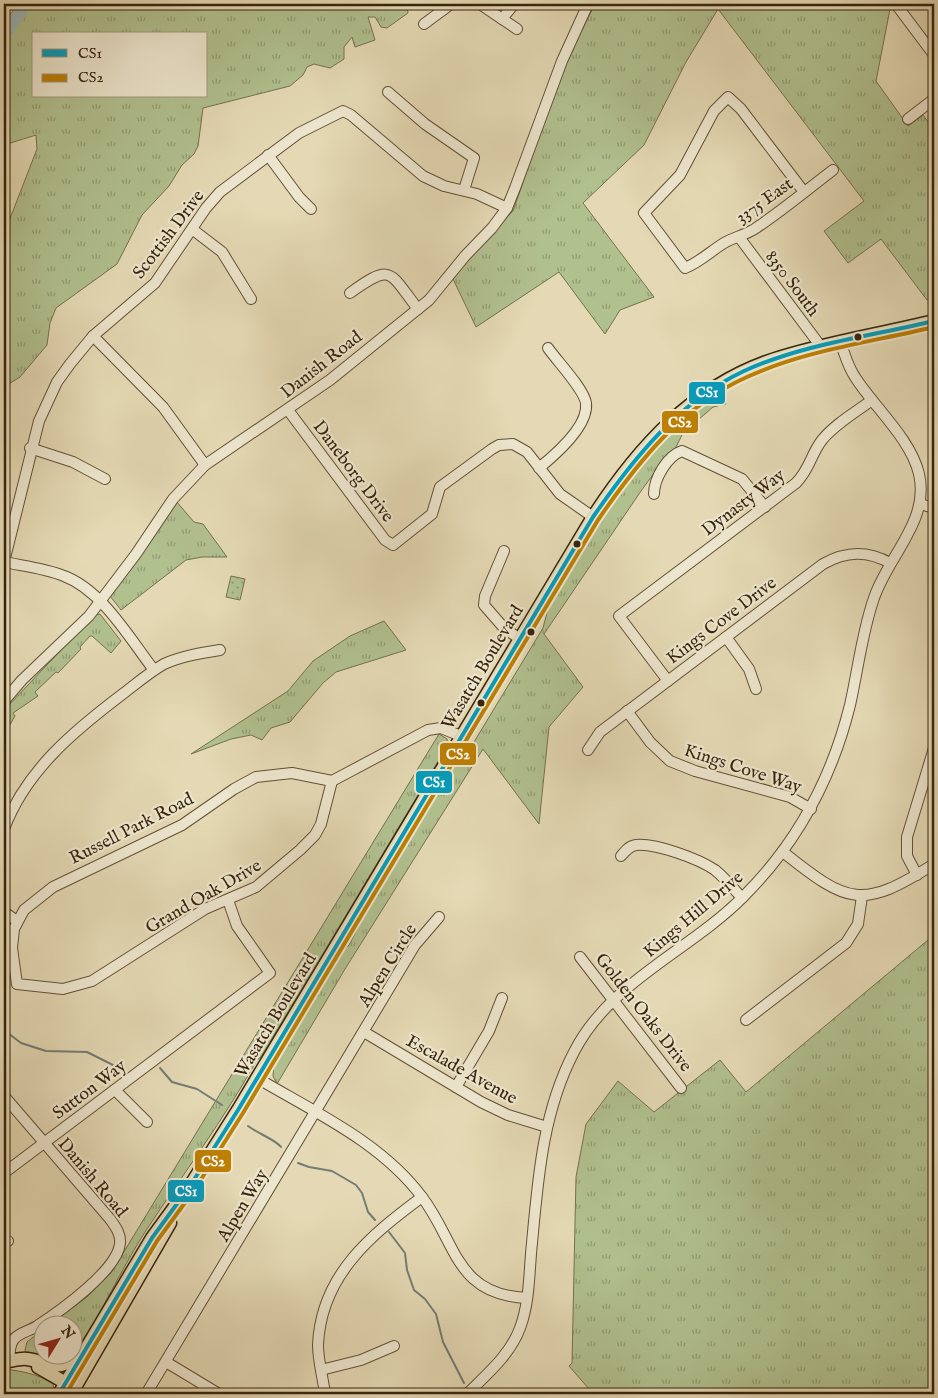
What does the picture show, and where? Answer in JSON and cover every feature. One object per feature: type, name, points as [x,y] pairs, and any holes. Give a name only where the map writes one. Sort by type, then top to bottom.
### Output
[{"type":"main road","name":"Wasatch Boulevard","points":[[6,1361],[25,1359],[52,1366],[65,1364],[75,1356],[110,1315],[160,1242],[190,1186],[257,1078],[593,516],[642,449],[688,405],[713,388],[749,369],[778,359],[934,321]]},
{"type":"main road","name":"Wasatch Boulevard","points":[[6,1361],[38,1368],[68,1390],[100,1346],[110,1315]]},
{"type":"street","points":[[424,24],[451,4]]},
{"type":"street","points":[[480,4],[517,29]]},
{"type":"street","points":[[502,19],[514,4]]},
{"type":"street","name":"Danish Road","points":[[6,693],[78,627],[100,602],[136,554],[173,498],[205,465],[330,380],[418,309],[439,289],[465,256],[492,228],[507,208],[562,61],[588,4]]},
{"type":"street","points":[[899,5],[934,55]]},
{"type":"street","points":[[388,92],[425,124],[474,158],[464,190]]},
{"type":"street","name":"3375 East","points":[[804,192],[741,109],[728,97],[714,111],[680,175],[644,213],[685,268],[695,264],[722,244],[754,230],[833,170]]},
{"type":"street","points":[[908,119],[934,99]]},
{"type":"street","name":"Scottish Drive","points":[[4,562],[30,448],[39,421],[57,382],[93,336],[156,284],[192,229],[220,192],[299,133],[343,111],[351,115],[424,176],[444,186],[464,190],[507,208]]},
{"type":"street","points":[[268,155],[299,197],[311,209]]},
{"type":"street","points":[[192,229],[222,252],[251,299]]},
{"type":"street","name":"8350 South","points":[[739,237],[822,348]]},
{"type":"street","points":[[350,293],[376,275],[387,274],[396,280],[418,309]]},
{"type":"street","points":[[93,336],[163,407],[205,465]]},
{"type":"street","name":"Kings Hill Drive","points":[[467,1394],[494,1368],[514,1342],[520,1328],[527,1298],[536,1194],[547,1127],[574,1052],[590,1026],[613,1000],[742,898],[783,852],[810,809],[828,773],[844,729],[869,613],[890,563],[910,532],[920,504],[921,488],[914,458],[854,376],[841,344]]},
{"type":"street","points":[[539,468],[566,445],[585,410],[586,402],[581,392],[548,348]]},
{"type":"street","name":"Dynasty Way","points":[[668,681],[619,616],[765,507],[804,475],[822,441],[830,432],[872,400]]},
{"type":"street","name":"Daneborg Drive","points":[[288,410],[385,540],[393,546],[432,514],[436,495],[447,481],[499,444],[520,446],[560,494],[593,516]]},
{"type":"street","points":[[30,448],[73,462],[105,479]]},
{"type":"street","points":[[654,494],[654,483],[658,475],[674,456],[682,451],[742,480],[765,507]]},
{"type":"street","points":[[920,504],[934,508]]},
{"type":"street","points":[[504,551],[485,596],[484,605],[504,628],[520,638]]},
{"type":"street","name":"Kings Cove Drive","points":[[588,750],[600,732],[823,564],[836,557],[865,554],[879,557],[890,563]]},
{"type":"street","points":[[4,562],[62,575],[78,583],[100,602],[154,670]]},
{"type":"street","points":[[726,637],[749,669],[756,689]]},
{"type":"street","points":[[4,829],[18,797],[49,758],[96,714],[154,670],[180,658],[220,650]]},
{"type":"street","name":"Kings Cove Way","points":[[627,711],[660,752],[670,761],[695,771],[784,795],[810,809]]},
{"type":"street","points":[[332,781],[434,728],[461,736]]},
{"type":"street","points":[[917,875],[907,856],[907,837],[934,748]]},
{"type":"street","name":"Russell Park Road","points":[[17,921],[33,901],[53,887],[182,825],[249,780],[268,774],[292,773],[332,781]]},
{"type":"street","name":"Grand Oak Drive","points":[[17,921],[12,948],[17,984],[29,987],[63,989],[92,981],[205,909],[256,887],[309,843],[321,824],[332,781]]},
{"type":"street","points":[[621,856],[627,849],[635,845],[693,858],[716,871],[742,898]]},
{"type":"street","points":[[783,852],[824,884],[842,892],[862,896],[887,891],[934,864]]},
{"type":"street","points":[[746,1020],[846,943],[858,924],[862,896]]},
{"type":"street","name":"Sutton Way","points":[[4,1173],[115,1090],[196,1034],[270,973],[238,926],[228,900]]},
{"type":"street","points":[[4,912],[17,921]]},
{"type":"street","name":"Alpen Circle","points":[[364,1032],[415,945],[439,917]]},
{"type":"street","name":"Golden Oaks Drive","points":[[580,957],[681,1088]]},
{"type":"street","points":[[456,1087],[489,1031],[502,998]]},
{"type":"street","name":"Escalade Avenue","points":[[364,1032],[456,1087],[508,1115],[547,1127]]},
{"type":"street","name":"Alpen Way","points":[[146,1394],[364,1032]]},
{"type":"street","points":[[257,1078],[377,1152],[393,1165],[422,1197],[439,1223],[456,1258],[475,1282],[487,1290],[501,1295],[527,1298]]},
{"type":"street","points":[[115,1090],[147,1122]]},
{"type":"street","name":"Danish Road","points":[[4,1096],[112,1222],[118,1233],[120,1244],[115,1256],[85,1290],[47,1319],[15,1338],[6,1361]]},
{"type":"street","points":[[325,1394],[318,1347],[320,1324],[326,1302],[336,1283],[373,1234],[422,1197]]},
{"type":"street","points":[[321,1370],[361,1360],[394,1346]]},
{"type":"street","points":[[166,1362],[219,1394]]},
{"type":"green space","points":[[18,4],[407,4],[408,13],[387,28],[381,27],[375,17],[368,17],[375,40],[355,47],[352,37],[344,47],[344,59],[330,68],[314,64],[307,67],[303,75],[290,86],[203,108],[198,146],[194,154],[182,165],[169,186],[142,215],[117,264],[56,308],[50,323],[47,345],[20,377],[4,387],[4,234],[37,149],[36,135],[4,145],[4,61],[6,57],[4,53],[4,22]]},
{"type":"green space","points":[[595,4],[891,4],[876,81],[908,126],[923,115],[934,130],[934,297],[927,300],[881,239],[848,263],[824,231],[864,201],[718,9],[686,62],[644,145],[583,203],[654,297],[620,310],[605,334],[559,272],[476,327],[453,279],[473,252],[513,211],[563,68]]},
{"type":"green space","points":[[717,393],[726,404],[713,407],[683,433],[675,449],[668,454],[641,491],[544,634],[583,687],[549,727],[539,824],[483,749],[345,969],[277,1084],[273,1076],[274,1062],[341,952],[349,945],[383,879],[458,752],[471,747],[543,628],[550,601],[617,493],[646,455],[687,414]]},
{"type":"green space","points":[[176,501],[194,522],[203,524],[227,557],[202,557],[186,560],[121,610],[110,596]]},
{"type":"green space","points":[[231,576],[245,579],[240,600],[226,597]]},
{"type":"green space","points":[[100,614],[121,641],[111,653],[90,636],[80,647],[81,649],[58,673],[56,672],[35,692],[38,696],[13,713],[15,716],[4,735],[4,711],[7,707],[95,615]]},
{"type":"green space","points":[[384,621],[406,650],[336,672],[323,683],[290,722],[271,728],[262,740],[251,735],[231,739],[191,754],[288,691],[313,661],[350,636]]},
{"type":"green space","points":[[439,734],[447,739],[448,745],[261,1057],[257,1060],[217,1125],[147,1229],[82,1340],[82,1316],[61,1316],[87,1297],[111,1273]]},
{"type":"green space","points":[[934,935],[934,1394],[589,1394],[589,1389],[569,1366],[572,1363],[576,1177],[586,1124],[618,1081],[654,1112],[720,1060],[746,1092]]},
{"type":"green space","points":[[32,1338],[32,1355],[27,1354],[25,1350],[27,1342]]},
{"type":"green space","points":[[4,1369],[36,1375],[53,1384],[55,1394],[4,1394]]},
{"type":"waterway","points":[[4,35],[26,4]]},
{"type":"waterway","points":[[4,1030],[21,1043],[46,1051],[87,1052],[123,1070]]},
{"type":"waterway","points":[[160,1068],[172,1082],[197,1089],[222,1105]]},
{"type":"waterway","points":[[248,1126],[281,1147]]},
{"type":"waterway","points":[[298,1163],[332,1171],[356,1185],[362,1193],[368,1212],[375,1220]]},
{"type":"waterway","points":[[389,1232],[405,1253],[407,1270],[414,1290],[425,1299],[436,1314],[443,1342],[464,1383]]},
{"type":"transit line","name":"CS1","points":[[59,1394],[152,1238],[190,1186],[238,1110],[593,517],[641,453],[698,399],[744,371],[813,347],[934,321]]},
{"type":"transit line","name":"CS2","points":[[66,1394],[157,1241],[195,1189],[243,1113],[598,520],[645,457],[682,420],[702,404],[724,389],[747,377],[816,353],[934,327]]}]
